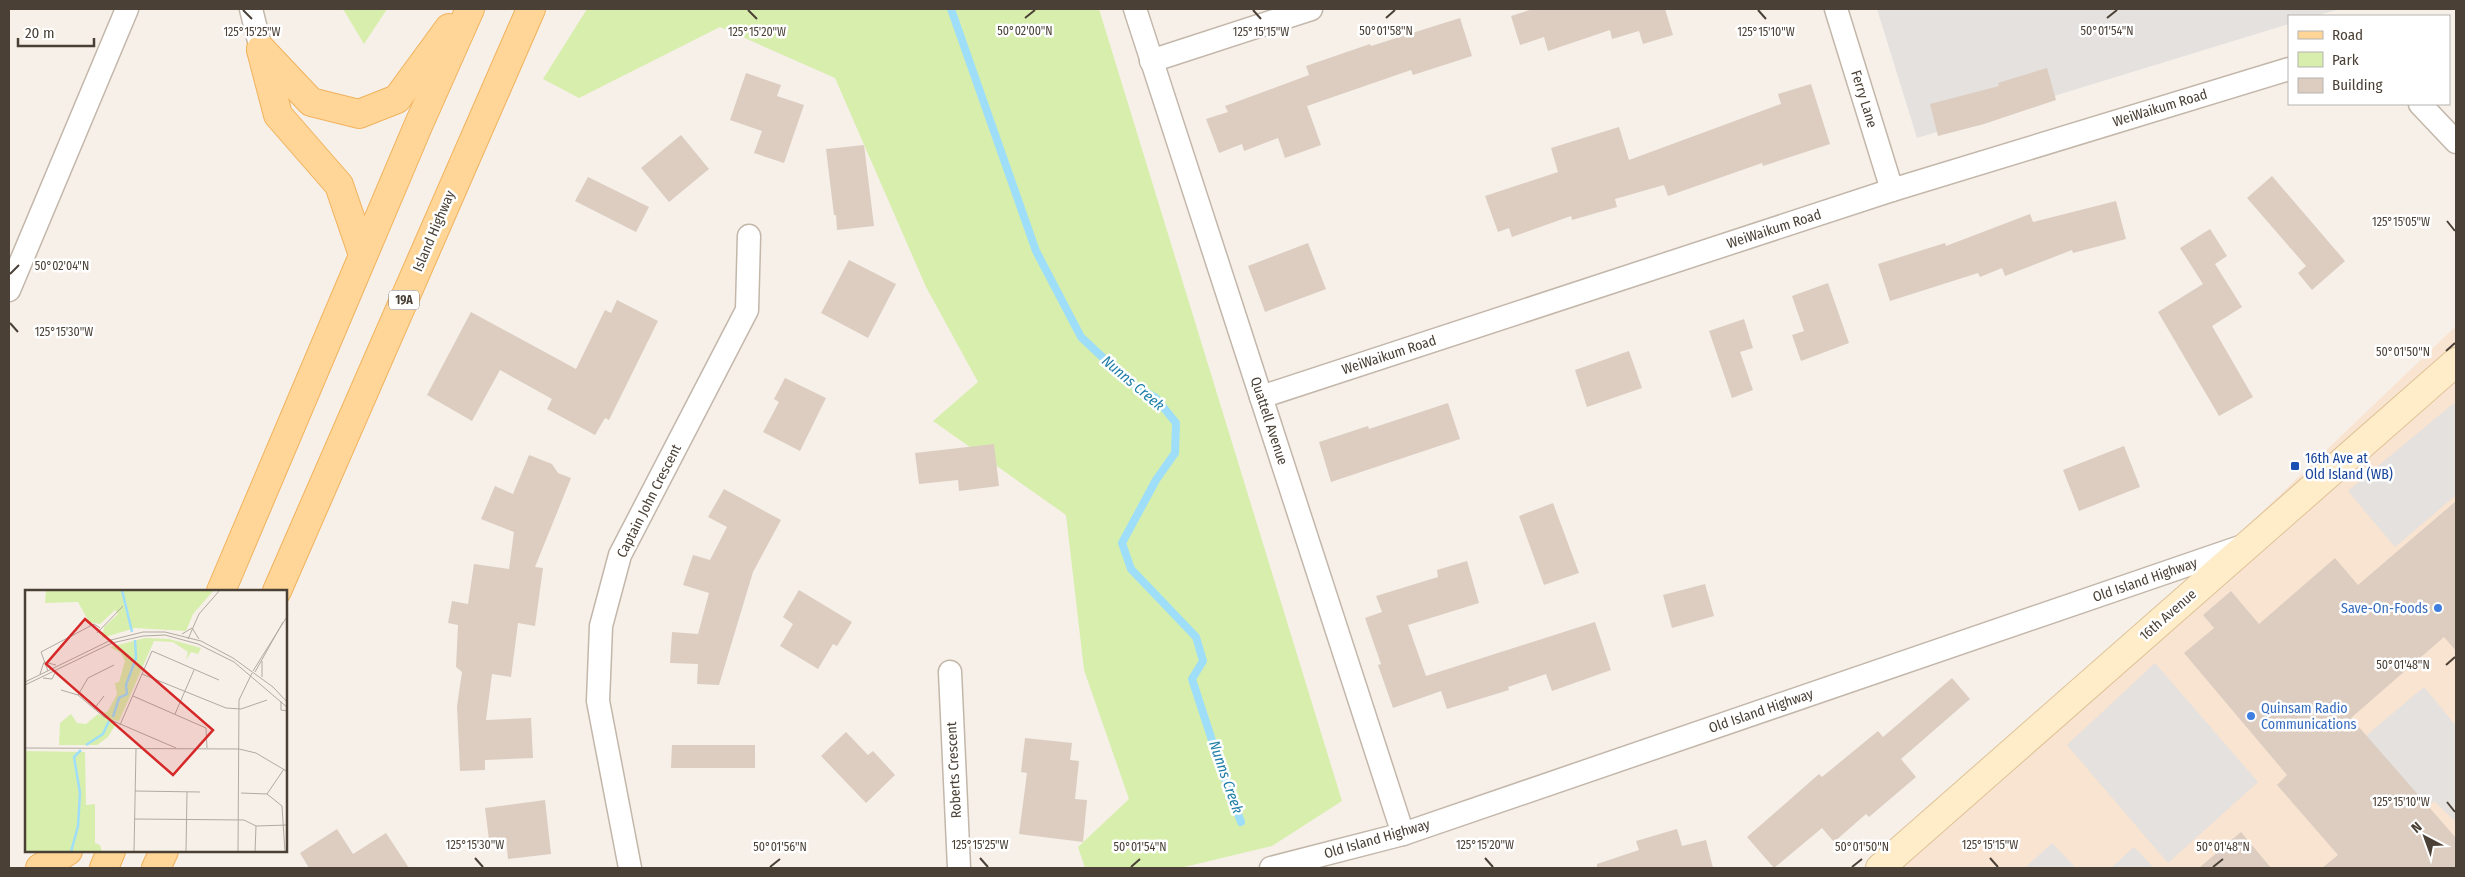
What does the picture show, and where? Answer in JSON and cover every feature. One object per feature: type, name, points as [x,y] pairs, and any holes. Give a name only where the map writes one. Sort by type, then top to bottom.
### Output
[{"type":"main road","points":[[261,49],[311,102],[359,114],[397,99],[463,9]]},
{"type":"main road","points":[[221,590],[363,254],[470,9]]},
{"type":"main road","name":"Island Highway","points":[[277,590],[531,9]]},
{"type":"main road","points":[[261,49],[278,114],[338,185],[363,254]]},
{"type":"main road","points":[[40,868],[66,852]]},
{"type":"main road","points":[[104,868],[111,852]]},
{"type":"main road","points":[[156,868],[164,852]]},
{"type":"main road","points":[[168,868],[171,852]]},
{"type":"street","points":[[9,290],[127,9]]},
{"type":"street","points":[[251,9],[261,49]]},
{"type":"street","name":"Quattell Avenue","points":[[1134,9],[1403,834]]},
{"type":"street","points":[[1151,61],[1311,9]]},
{"type":"street","name":"Ferry Lane","points":[[1836,9],[1892,190]]},
{"type":"street","name":"WeiWaikum Road","points":[[1261,397],[1892,190],[2288,69]]},
{"type":"street","points":[[2421,105],[2456,142]]},
{"type":"street","name":"Captain John Crescent","points":[[630,868],[598,702],[601,626],[620,555],[748,310],[749,236]]},
{"type":"street","name":"16th Avenue","points":[[1880,868],[2456,362]]},
{"type":"street","name":"Old Island Highway","points":[[1271,868],[1403,834],[2249,544]]},
{"type":"street","name":"Roberts Crescent","points":[[950,672],[959,868]]},
{"type":"shaded area","points":[[1877,9],[2340,9],[2319,15],[2288,15],[2288,24],[1917,138]]},
{"type":"shaded area","points":[[2456,326],[2456,868],[1890,868]]},
{"type":"shaded area","points":[[2454,403],[2456,406],[2456,495],[2395,547],[2348,491]]},
{"type":"shaded area","points":[[2155,663],[2258,782],[2168,863],[2067,745]]},
{"type":"shaded area","points":[[2424,687],[2456,726],[2456,822],[2434,801],[2405,828],[2342,756]]},
{"type":"shaded area","points":[[2052,843],[2076,868],[2025,868]]},
{"type":"shaded area","points":[[2134,847],[2154,868],[2111,868]]},
{"type":"green space","points":[[343,9],[387,9],[364,44]]},
{"type":"green space","points":[[587,9],[1099,9],[1342,801],[1272,846],[1180,868],[1085,868],[1078,847],[1129,799],[1084,670],[1066,515],[933,421],[978,382],[926,287],[835,78],[720,27],[579,98],[543,79]]},
{"type":"building","points":[[1533,9],[1665,9],[1673,35],[1643,44],[1639,31],[1612,39],[1610,30],[1548,51],[1544,37],[1520,45],[1511,16]]},
{"type":"building","points":[[1460,18],[1472,56],[1413,75],[1411,70],[1307,106],[1321,145],[1285,158],[1278,138],[1244,151],[1242,144],[1219,153],[1206,119],[1228,112],[1225,106],[1309,75],[1306,66],[1370,44],[1371,46]]},
{"type":"building","points":[[2047,68],[2056,100],[1984,124],[1938,136],[1930,104],[1999,86],[1998,83]]},
{"type":"building","points":[[746,73],[781,85],[777,96],[804,105],[784,163],[754,153],[762,131],[730,120]]},
{"type":"building","points":[[1811,84],[1830,144],[1763,166],[1762,163],[1668,196],[1664,185],[1615,199],[1617,207],[1572,220],[1571,216],[1512,237],[1509,228],[1498,232],[1485,196],[1558,172],[1551,148],[1619,127],[1629,160],[1781,104],[1778,94]]},
{"type":"building","points":[[681,135],[709,169],[669,202],[641,168]]},
{"type":"building","points":[[864,145],[874,226],[837,230],[826,149]]},
{"type":"building","points":[[2272,176],[2345,261],[2312,290],[2298,273],[2306,266],[2247,198]]},
{"type":"building","points":[[588,177],[649,207],[636,232],[575,201]]},
{"type":"building","points":[[2116,201],[2126,239],[2073,253],[2072,250],[2005,276],[2002,268],[1980,277],[1978,273],[1890,301],[1878,264],[1945,243],[1946,246],[2030,214],[2033,222]]},
{"type":"building","points":[[2210,229],[2227,256],[2215,264],[2242,307],[2212,326],[2253,397],[2219,416],[2158,312],[2203,284],[2180,248]]},
{"type":"building","points":[[1308,243],[1326,289],[1265,312],[1248,266]]},
{"type":"building","points":[[849,260],[896,284],[868,338],[821,313]]},
{"type":"building","points":[[1828,283],[1849,343],[1801,361],[1792,335],[1804,331],[1792,296]]},
{"type":"building","points":[[617,300],[658,321],[609,420],[605,418],[595,435],[547,409],[552,399],[500,370],[472,421],[427,395],[471,312],[576,369],[605,310],[611,313]]},
{"type":"building","points":[[1744,319],[1753,348],[1740,352],[1753,390],[1732,398],[1709,331]]},
{"type":"building","points":[[1629,351],[1642,388],[1587,407],[1575,370]]},
{"type":"building","points":[[785,378],[826,398],[800,451],[763,432],[779,402],[774,399]]},
{"type":"building","points":[[1448,403],[1460,439],[1331,482],[1319,442],[1368,426],[1369,429]]},
{"type":"building","points":[[994,444],[999,486],[959,491],[958,480],[919,484],[915,453]]},
{"type":"building","points":[[2124,446],[2140,487],[2079,511],[2063,470]]},
{"type":"building","points":[[529,455],[552,464],[558,473],[571,478],[535,567],[543,568],[535,626],[518,623],[511,677],[492,674],[486,720],[531,718],[533,758],[485,760],[485,770],[460,771],[457,706],[462,672],[456,667],[458,625],[448,623],[452,601],[468,604],[474,564],[509,569],[514,532],[481,519],[495,486],[513,494]]},
{"type":"building","points":[[724,489],[781,520],[753,572],[719,685],[697,684],[698,664],[670,663],[672,632],[698,634],[709,593],[683,585],[693,555],[710,560],[727,527],[708,517]]},
{"type":"building","points":[[2456,501],[2456,651],[2444,637],[2351,718],[2456,838],[2456,868],[2322,868],[2338,855],[2277,785],[2287,775],[2184,653],[2214,628],[2203,615],[2231,591],[2259,624],[2335,558],[2358,585]]},
{"type":"building","points":[[1553,503],[1579,573],[1544,585],[1519,516]]},
{"type":"building","points":[[1467,561],[1479,603],[1408,625],[1426,676],[1595,622],[1611,670],[1552,691],[1546,674],[1508,687],[1509,690],[1447,709],[1441,691],[1393,708],[1378,665],[1381,664],[1365,618],[1382,612],[1376,596],[1438,577],[1437,570]]},
{"type":"building","points":[[1705,584],[1714,616],[1672,628],[1663,595]]},
{"type":"building","points":[[799,590],[852,622],[837,646],[833,644],[818,669],[780,646],[793,624],[783,617]]},
{"type":"building","points":[[1952,678],[1970,699],[1901,759],[1916,777],[1869,817],[1866,814],[1834,842],[1822,828],[1774,868],[1747,837],[1819,774],[1822,777],[1878,731],[1883,737]]},
{"type":"building","points":[[846,732],[868,755],[873,751],[895,775],[866,803],[821,756]]},
{"type":"building","points":[[1025,738],[1072,743],[1070,760],[1079,761],[1075,799],[1087,800],[1083,842],[1019,834],[1027,773],[1021,772]]},
{"type":"building","points":[[672,745],[755,745],[755,768],[671,768]]},
{"type":"building","points":[[545,800],[551,854],[508,859],[506,838],[489,840],[485,808]]},
{"type":"building","points":[[337,829],[353,854],[386,833],[409,868],[309,868],[300,853]]},
{"type":"building","points":[[1677,829],[1682,846],[1706,840],[1713,868],[1597,868],[1597,864],[1639,850],[1636,841]]},
{"type":"building","points":[[2241,832],[2271,868],[2199,868]]},
{"type":"waterway","name":"Nunns Creek","points":[[951,9],[1036,251],[1081,337],[1130,383],[1156,398],[1176,423],[1175,453],[1156,480],[1122,543],[1131,569],[1196,637],[1203,661],[1192,679],[1241,822]]},
{"type":"place","name":"16th Ave at Old Island (WB)","points":[[2295,466]]},
{"type":"place","name":"Save-On-Foods","points":[[2438,608]]},
{"type":"place","name":"Quinsam Radio Communications","points":[[2251,716]]}]
